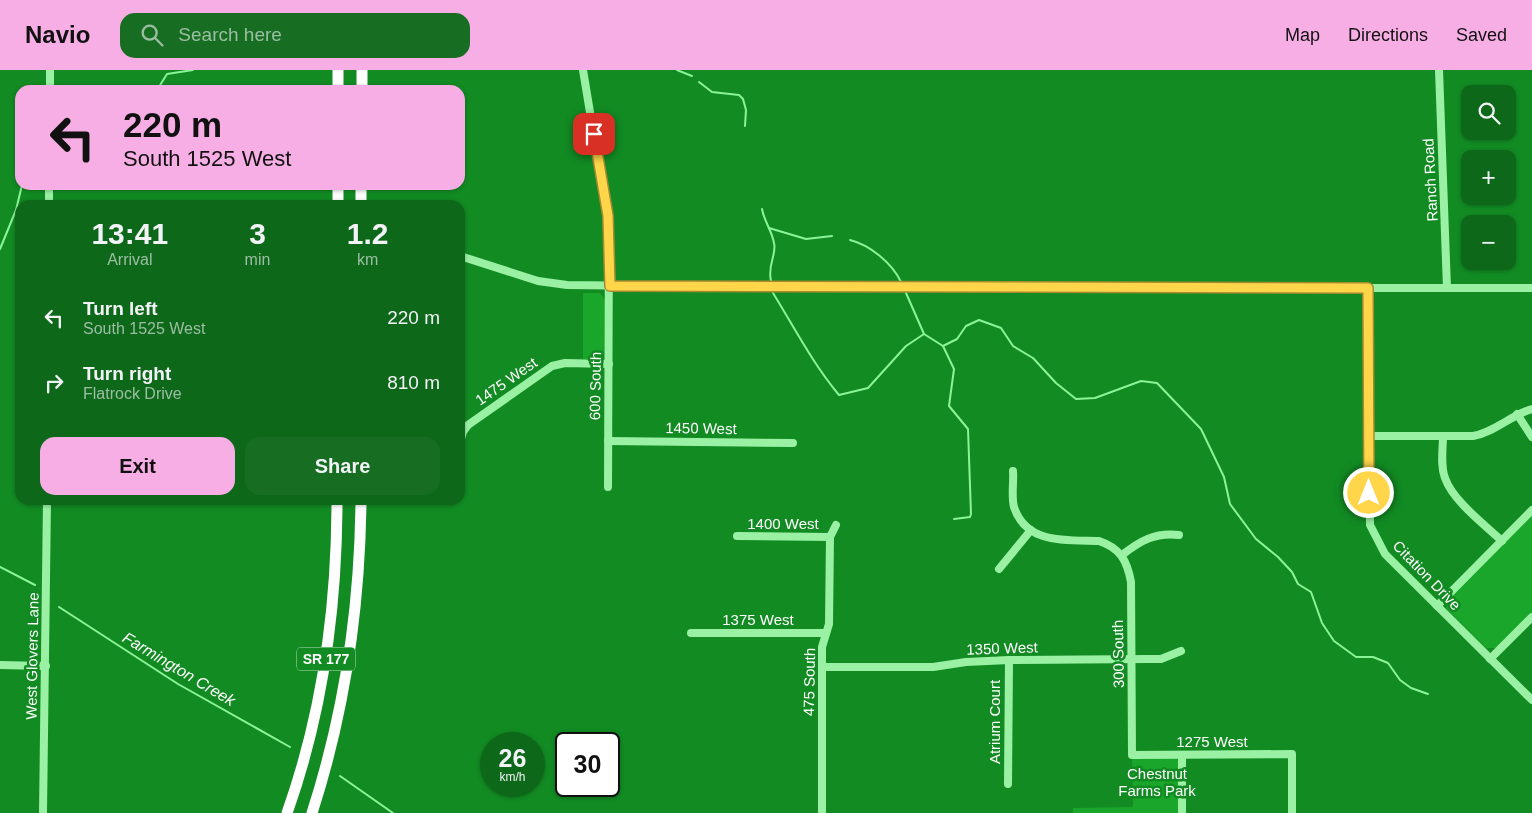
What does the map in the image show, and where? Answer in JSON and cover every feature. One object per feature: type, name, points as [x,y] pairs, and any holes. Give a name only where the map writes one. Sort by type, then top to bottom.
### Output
[{"type":"highway","points":[[338,70],[338,85]]},
{"type":"highway","points":[[362,70],[362,85]]},
{"type":"highway","name":"SR 177","points":[[287,813],[308,742],[324,672],[334,594],[337,505]]},
{"type":"highway","name":"SR 177","points":[[312,813],[337,723],[350,660],[358,583],[361,505]]},
{"type":"street","points":[[50,70],[50,85]]},
{"type":"street","name":"600 South","points":[[583,70],[608,216],[610,286],[608,487]]},
{"type":"street","name":"Ranch Road","points":[[1439,70],[1447,288]]},
{"type":"street","points":[[465,258],[547,283],[610,286],[1532,288]]},
{"type":"street","name":"Citation Drive","points":[[1368,288],[1370,524],[1385,554],[1532,700]]},
{"type":"street","name":"1475 West","points":[[465,428],[547,368],[561,364],[609,364]]},
{"type":"street","points":[[1369,436],[1484,434],[1517,414],[1532,408]]},
{"type":"street","points":[[1517,414],[1532,437]]},
{"type":"street","points":[[1443,436],[1442,463],[1445,477],[1451,490],[1502,541]]},
{"type":"street","name":"1450 West","points":[[608,441],[793,443]]},
{"type":"street","points":[[1013,471],[1014,507],[1024,524],[1031,530],[1057,540],[1099,541],[1122,555],[1136,544],[1155,535],[1179,535]]},
{"type":"street","name":"West Glovers Lane","points":[[43,813],[47,505]]},
{"type":"street","points":[[1437,606],[1532,510]]},
{"type":"street","name":"475 South","points":[[822,813],[822,647],[830,615],[830,537],[836,525]]},
{"type":"street","points":[[999,569],[1031,530]]},
{"type":"street","name":"1400 West","points":[[737,536],[830,537]]},
{"type":"street","name":"300 South","points":[[1122,555],[1129,571],[1130,582],[1132,755]]},
{"type":"street","points":[[1490,659],[1532,617]]},
{"type":"street","name":"1375 West","points":[[691,633],[826,633]]},
{"type":"street","name":"1350 West","points":[[822,667],[933,667],[966,662],[1009,660],[1161,659],[1181,651]]},
{"type":"street","name":"Atrium Court","points":[[1008,784],[1009,660]]},
{"type":"street","points":[[0,665],[46,666]]},
{"type":"street","points":[[1182,754],[1182,813]]},
{"type":"street","name":"1275 West","points":[[1132,755],[1292,754],[1292,813]]},
{"type":"green space","points":[[583,293],[600,293],[605,300],[604,353],[598,359],[583,359]]},
{"type":"green space","points":[[1532,515],[1532,612],[1496,648],[1486,648],[1447,609],[1446,600]]},
{"type":"green space","name":"Chestnut Farms Park","points":[[1132,755],[1182,755],[1182,813],[1073,813],[1073,808],[1133,807]]},
{"type":"waterway","points":[[160,85],[167,74],[193,70]]},
{"type":"waterway","points":[[677,70],[692,76]]},
{"type":"waterway","points":[[699,82],[712,92],[739,95],[743,99],[746,110],[745,126]]},
{"type":"waterway","points":[[18,200],[21,190]]},
{"type":"waterway","points":[[762,209],[775,247],[770,270],[771,281]]},
{"type":"waterway","points":[[0,249],[15,212]]},
{"type":"waterway","points":[[769,228],[806,239],[832,236]]},
{"type":"waterway","points":[[850,240],[873,250],[892,268],[901,282]]},
{"type":"waterway","points":[[773,293],[812,358],[839,395],[868,388],[906,346],[924,334]]},
{"type":"waterway","points":[[906,293],[924,334],[943,346],[957,339],[966,326],[979,320],[1001,328],[1013,346],[1033,358],[1056,383],[1076,399],[1095,398],[1141,381],[1157,383],[1201,429],[1224,477],[1230,504],[1256,539],[1278,557],[1292,572],[1298,584],[1311,592],[1322,623],[1334,641],[1356,657],[1373,657],[1388,663],[1400,680],[1411,688],[1428,694]]},
{"type":"waterway","points":[[943,346],[954,369],[949,406],[968,429],[971,514],[970,517],[954,519]]},
{"type":"waterway","name":"Farmington Creek","points":[[0,567],[35,585]]},
{"type":"waterway","name":"Farmington Creek","points":[[59,607],[178,684],[290,747]]},
{"type":"waterway","name":"Farmington Creek","points":[[340,776],[393,813]]},
{"type":"route","points":[[594,134],[608,216],[610,286],[1368,288],[1369,493]]}]
